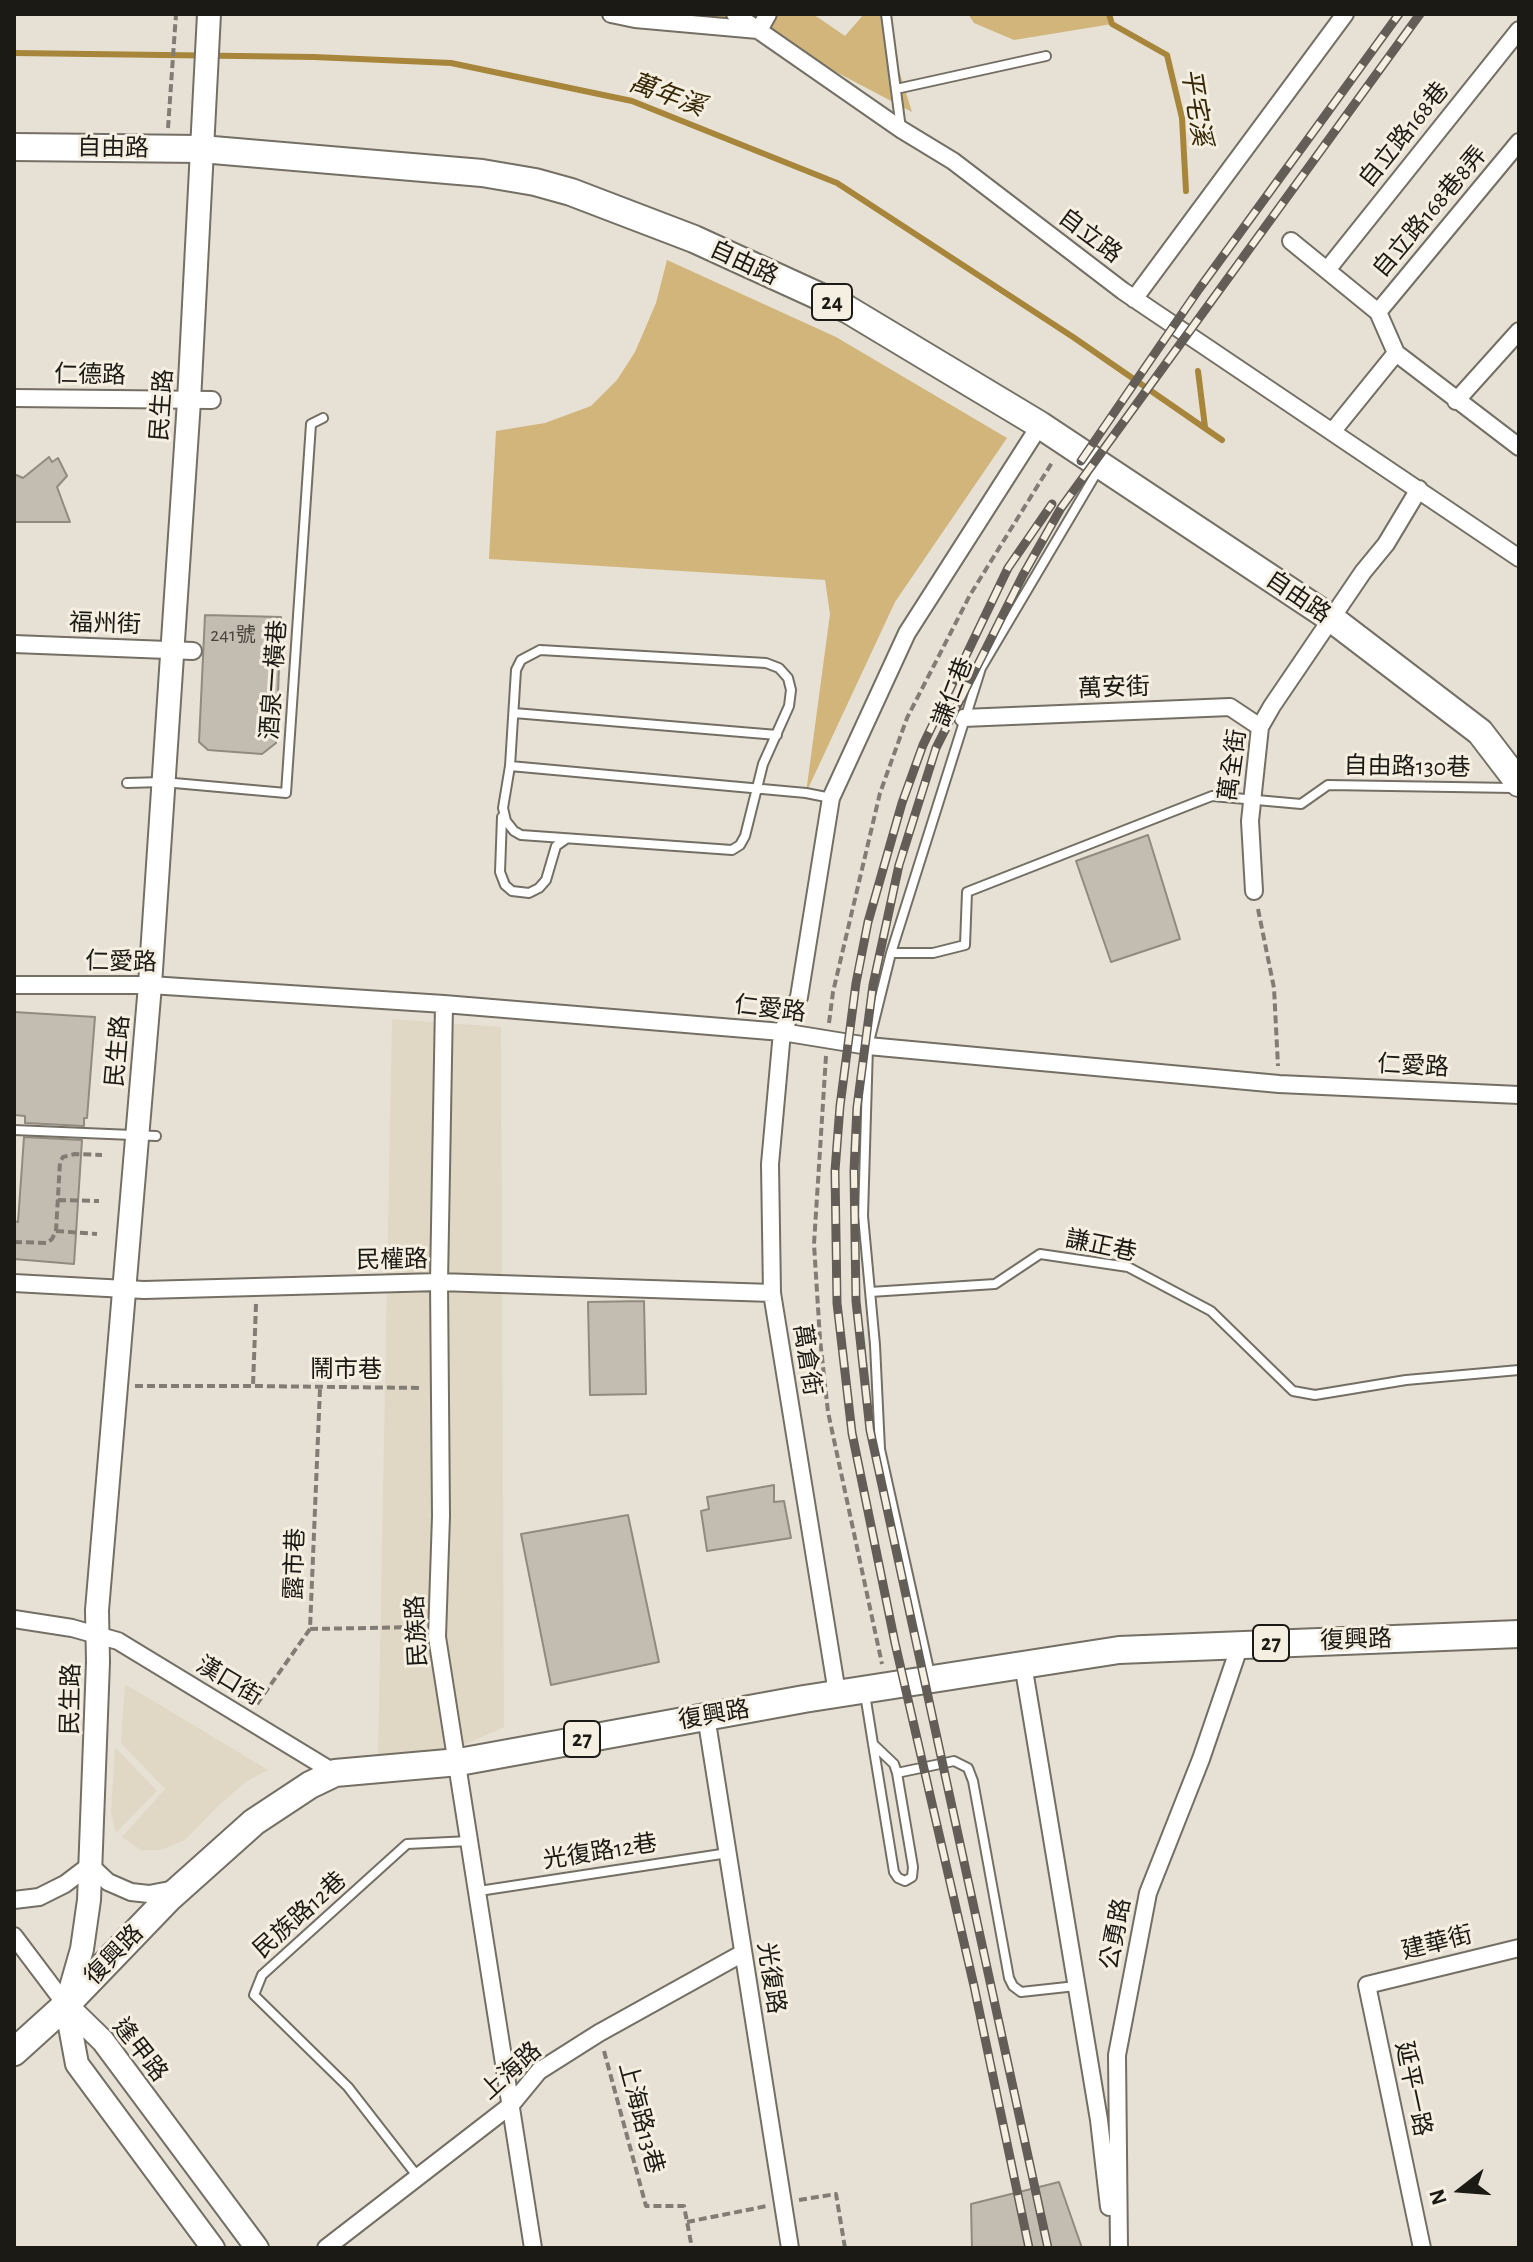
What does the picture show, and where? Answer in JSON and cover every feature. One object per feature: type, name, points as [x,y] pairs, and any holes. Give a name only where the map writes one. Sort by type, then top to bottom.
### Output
[{"type":"main road","name":"自由路","points":[[14,147],[201,149],[482,173],[571,192],[694,239],[847,309],[1040,425],[1332,619],[1480,732],[1519,786]]},
{"type":"main road","name":"復興路","points":[[14,2052],[66,2005],[180,1888],[254,1822],[310,1785],[335,1773],[459,1762],[837,1693],[1141,1648],[1519,1634]]},
{"type":"street","name":"民生路","points":[[66,2005],[84,1937],[90,1865],[97,1610],[126,1289],[146,1135],[150,985],[163,782],[182,651],[189,401],[209,14]]},
{"type":"street","name":"自立路","points":[[611,14],[759,30],[902,130],[953,161],[1134,299],[1519,558]]},
{"type":"street","points":[[735,14],[759,30],[768,14]]},
{"type":"street","points":[[1134,299],[1345,14]]},
{"type":"street","name":"自立路168巷","points":[[1327,270],[1519,30]]},
{"type":"street","name":"自立路168巷8弄","points":[[1378,312],[1519,142]]},
{"type":"street","points":[[1291,241],[1378,312],[1396,353],[1519,447]]},
{"type":"street","points":[[1456,401],[1519,331]]},
{"type":"street","points":[[1332,432],[1396,353]]},
{"type":"street","name":"仁德路","points":[[14,398],[212,400]]},
{"type":"street","points":[[782,1032],[799,997],[831,798],[907,633],[1040,425]]},
{"type":"street","name":"萬全街","points":[[1254,891],[1250,821],[1260,727],[1386,544],[1419,489]]},
{"type":"street","name":"福州街","points":[[14,644],[182,651]]},
{"type":"street","name":"萬安街","points":[[963,718],[1230,707],[1260,727]]},
{"type":"street","name":"仁愛路","points":[[14,985],[150,985],[444,1004],[782,1032],[868,1046],[1279,1084],[1519,1095]]},
{"type":"street","name":"民族路","points":[[444,1004],[439,1282],[441,1516],[437,1637],[533,2248]]},
{"type":"street","name":"萬倉街","points":[[782,1032],[770,1164],[772,1293],[837,1693]]},
{"type":"street","name":"民權路","points":[[14,1283],[126,1289],[439,1282],[772,1293]]},
{"type":"street","name":"漢口街","points":[[14,1619],[97,1634],[118,1641],[335,1773]]},
{"type":"street","name":"公勇路","points":[[1116,2248],[1117,2055],[1148,1893],[1201,1759],[1240,1645]]},
{"type":"street","name":"公勇路","points":[[1023,1664],[1099,2120],[1116,2248]]},
{"type":"street","name":"光復路","points":[[706,1716],[790,2248]]},
{"type":"street","points":[[14,1900],[39,1897],[65,1884],[90,1865],[108,1882],[131,1892],[149,1894],[180,1888]]},
{"type":"street","points":[[14,1936],[66,2005]]},
{"type":"street","name":"建華街","points":[[1367,1985],[1519,1948]]},
{"type":"street","name":"上海路","points":[[326,2248],[511,2105],[539,2071],[599,2033],[743,1953]]},
{"type":"street","name":"延平一路","points":[[1367,1985],[1418,2247]]},
{"type":"street","name":"逢甲路","points":[[66,2005],[77,2064],[213,2248]]},
{"type":"street","name":"逢甲路","points":[[66,2005],[103,2041],[257,2248]]},
{"type":"lane","points":[[886,14],[902,130]]},
{"type":"lane","points":[[896,89],[1046,56]]},
{"type":"lane","name":"酒泉一橫巷","points":[[127,783],[163,782],[286,793],[311,424],[323,418]]},
{"type":"lane","name":"謙仁巷","points":[[868,1046],[891,953],[981,668],[1101,466]]},
{"type":"lane","points":[[503,808],[506,821],[521,835],[566,838],[732,850],[745,836],[763,764],[789,706],[791,690],[788,678],[779,668],[766,663],[540,650],[528,654],[516,670],[510,766],[503,808],[500,872],[505,885],[512,891],[529,893],[539,888],[546,880],[556,846],[566,838]]},
{"type":"lane","points":[[514,713],[777,735]]},
{"type":"lane","points":[[510,766],[806,793],[831,798]]},
{"type":"lane","name":"自由路130巷","points":[[1253,798],[1301,804],[1328,785],[1519,786]]},
{"type":"lane","points":[[891,953],[933,953],[965,945],[967,892],[1212,796],[1253,798]]},
{"type":"lane","points":[[868,1046],[863,1216],[880,1449],[931,1679]]},
{"type":"lane","points":[[14,1130],[146,1135]]},
{"type":"lane","name":"謙正巷","points":[[870,1292],[995,1284],[1040,1254],[1128,1267],[1211,1311],[1293,1391],[1315,1395],[1406,1380],[1519,1370]]},
{"type":"lane","points":[[864,1689],[873,1744],[894,1872],[905,1881],[912,1877],[913,1867],[897,1773],[894,1764],[873,1744]]},
{"type":"lane","points":[[897,1773],[954,1761],[968,1768],[973,1781],[1009,1978],[1021,1992],[1076,1986]]},
{"type":"lane","name":"民族路12巷","points":[[418,2177],[348,2087],[254,1995],[262,1975],[407,1844],[471,1841]]},
{"type":"lane","name":"光復路12巷","points":[[479,1891],[728,1853]]},
{"type":"path","points":[[167,134],[176,14]]},
{"type":"path","points":[[1254,891],[1274,988],[1279,1084]]},
{"type":"path","points":[[14,1242],[47,1243],[56,1231],[60,1162],[63,1157],[102,1155]]},
{"type":"path","points":[[58,1200],[99,1201]]},
{"type":"path","points":[[56,1231],[97,1234]]},
{"type":"path","points":[[253,1386],[257,1287]]},
{"type":"path","name":"鬧市巷","points":[[117,1385],[440,1388]]},
{"type":"path","name":"露市巷","points":[[246,1719],[310,1629],[320,1389]]},
{"type":"path","points":[[310,1629],[437,1626]]},
{"type":"path","name":"上海路13巷","points":[[599,2033],[646,2206],[684,2206],[692,2248]]},
{"type":"shaded area","points":[[619,14],[735,14],[759,30],[768,14],[813,14],[845,36],[864,14],[887,14],[896,61],[912,112],[764,34]]},
{"type":"shaded area","points":[[968,14],[1109,14],[1112,24],[1014,40],[974,23]]},
{"type":"shaded area","points":[[667,260],[836,337],[1007,438],[895,602],[806,793],[830,614],[825,580],[489,559],[496,431],[545,423],[591,406],[617,380],[635,352],[656,303]]},
{"type":"shaded area","points":[[392,1019],[501,1027],[504,1727],[453,1750],[378,1757]]},
{"type":"shaded area","points":[[125,1684],[268,1770],[247,1781],[185,1840],[161,1850],[141,1850],[122,1837],[165,1789],[121,1743]]},
{"type":"shaded area","points":[[115,1747],[157,1791],[116,1833],[111,1813]]},
{"type":"building","points":[[49,457],[52,462],[58,458],[67,476],[57,487],[70,522],[14,522],[14,474],[23,478]]},
{"type":"building","points":[[205,615],[281,617],[276,743],[262,754],[208,750],[199,742]]},
{"type":"building","points":[[1148,835],[1180,939],[1111,962],[1076,861]]},
{"type":"building","points":[[14,1012],[95,1017],[84,1126],[25,1123],[25,1116],[14,1115]]},
{"type":"building","points":[[24,1137],[82,1140],[74,1264],[14,1259],[14,1221],[18,1222]]},
{"type":"building","points":[[644,1301],[646,1394],[590,1395],[588,1302]]},
{"type":"building","points":[[774,1485],[774,1502],[784,1501],[791,1538],[707,1551],[701,1511],[709,1509],[707,1497]]},
{"type":"building","points":[[628,1515],[659,1662],[551,1685],[521,1534]]},
{"type":"building","points":[[1059,2182],[1082,2248],[972,2248],[971,2204]]},
{"type":"waterway","name":"平宅溪","points":[[1109,14],[1112,24],[1167,55],[1182,118],[1186,191]]},
{"type":"waterway","name":"萬年溪","points":[[14,53],[314,57],[451,63],[632,101],[837,183],[1073,337],[1222,440]]},
{"type":"waterway","name":"平宅溪","points":[[1198,371],[1205,427]]},
{"type":"railway","points":[[1081,461],[1199,289],[1399,14]]},
{"type":"railway","points":[[1048,2248],[870,1430],[856,1301],[854,1171],[857,1107],[873,985],[899,865],[936,748],[1023,575],[1061,508],[1420,14]]},
{"type":"railway","points":[[1029,2248],[974,1986],[895,1643],[852,1433],[837,1303],[835,1171],[856,983],[868,922],[902,803],[923,745],[1008,568],[1052,504]]}]
